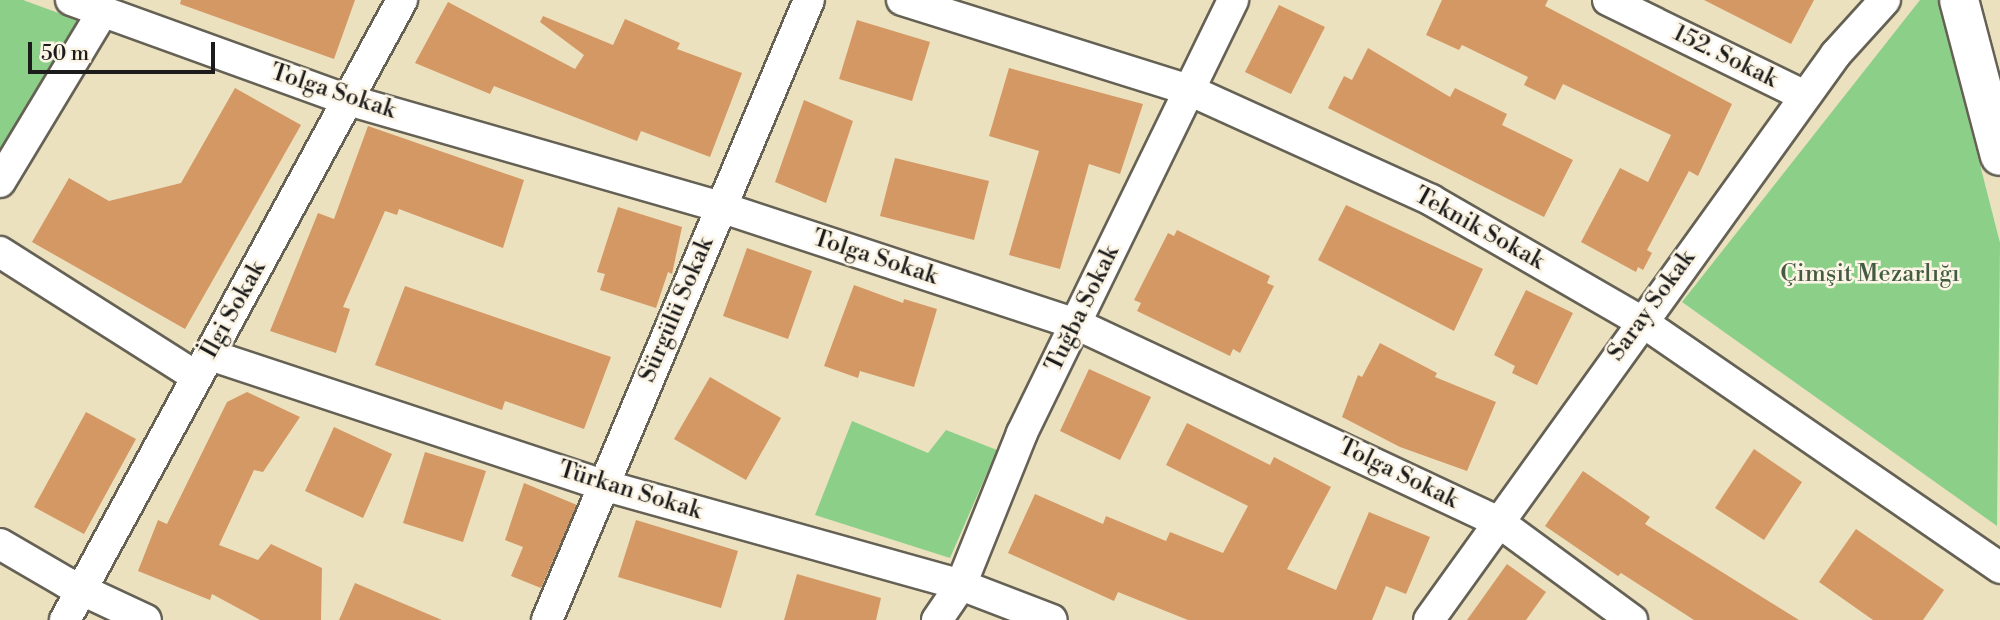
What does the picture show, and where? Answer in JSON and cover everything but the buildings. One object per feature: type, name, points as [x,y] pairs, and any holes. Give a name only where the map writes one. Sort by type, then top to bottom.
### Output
[{"type":"main road","points":[[1959,0],[2000,156]]},
{"type":"street","name":"Tolga Sokak","points":[[71,0],[348,100],[720,207],[1076,324],[1500,523],[1632,620]]},
{"type":"street","name":"İlgi Sokak","points":[[65,620],[402,0]]},
{"type":"street","name":"Sürgülü Sokak","points":[[547,620],[809,0]]},
{"type":"street","name":"Teknik Sokak","points":[[902,0],[1189,90],[1431,200],[1641,321],[2000,568]]},
{"type":"street","name":"Tuğba Sokak","points":[[937,620],[961,585],[1022,433],[1233,0]]},
{"type":"street","name":"152. Sokak","points":[[1608,0],[1805,96]]},
{"type":"street","name":"Saray Sokak","points":[[1429,620],[1805,96],[1836,54],[1885,0]]},
{"type":"street","points":[[0,182],[103,12]]},
{"type":"street","name":"Türkan Sokak","points":[[0,252],[204,366],[603,485],[961,585],[1052,620]]},
{"type":"street","points":[[0,544],[82,590],[146,620]]},
{"type":"green space","points":[[0,0],[23,0],[83,22],[0,157]]},
{"type":"green space","name":"Çimşit Mezarlığı","points":[[1920,0],[1938,0],[2000,243],[1997,526],[1682,302]]},
{"type":"green space","points":[[852,421],[928,453],[946,430],[997,450],[950,558],[815,515]]}]
